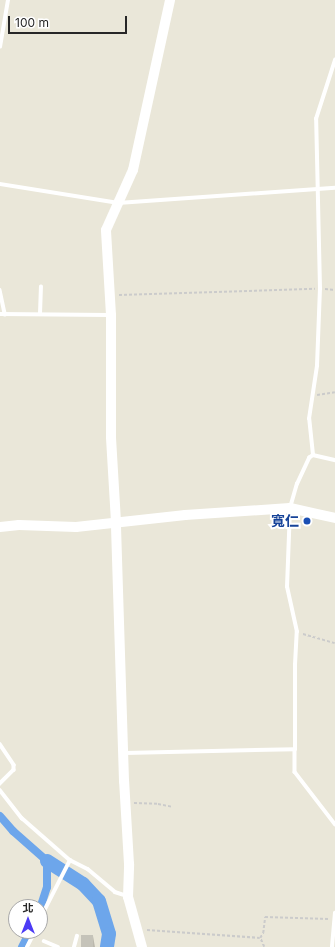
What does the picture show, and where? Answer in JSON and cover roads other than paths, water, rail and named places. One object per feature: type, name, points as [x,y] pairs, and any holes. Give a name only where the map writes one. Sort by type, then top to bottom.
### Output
[{"type":"street","points":[[142,947],[128,897],[129,864],[123,753],[116,522],[111,437],[110,315],[106,230],[133,170],[170,0]]},
{"type":"street","points":[[0,527],[19,525],[76,527],[186,515],[290,508],[335,518]]},
{"type":"lane","points":[[0,47],[8,0]]},
{"type":"lane","points":[[313,455],[310,419],[317,366],[320,289],[316,189],[316,119],[335,60]]},
{"type":"lane","points":[[0,184],[118,203],[335,188]]},
{"type":"lane","points":[[40,314],[41,287]]},
{"type":"lane","points":[[0,290],[5,314]]},
{"type":"lane","points":[[0,314],[110,315]]},
{"type":"lane","points":[[313,455],[335,460]]},
{"type":"lane","points":[[313,455],[309,458],[297,484],[290,508],[287,587],[297,632],[295,665],[295,772],[335,824]]},
{"type":"lane","points":[[0,744],[14,765],[14,770],[0,784]]},
{"type":"lane","points":[[123,753],[295,749]]},
{"type":"lane","points":[[0,790],[22,818],[70,860],[88,869],[115,892],[128,897]]},
{"type":"lane","points":[[48,903],[70,860]]},
{"type":"lane","points":[[332,947],[333,920],[335,912]]},
{"type":"lane","points":[[74,947],[76,936]]},
{"type":"lane","points":[[44,941],[58,947]]},
{"type":"waterway","points":[[0,816],[13,831],[47,861],[47,887],[43,899]]},
{"type":"waterway","points":[[47,861],[83,884],[99,901],[109,934],[107,947]]},
{"type":"waterway","points":[[22,947],[26,939]]},
{"type":"place","name":"寬仁","points":[[307,521]]}]
